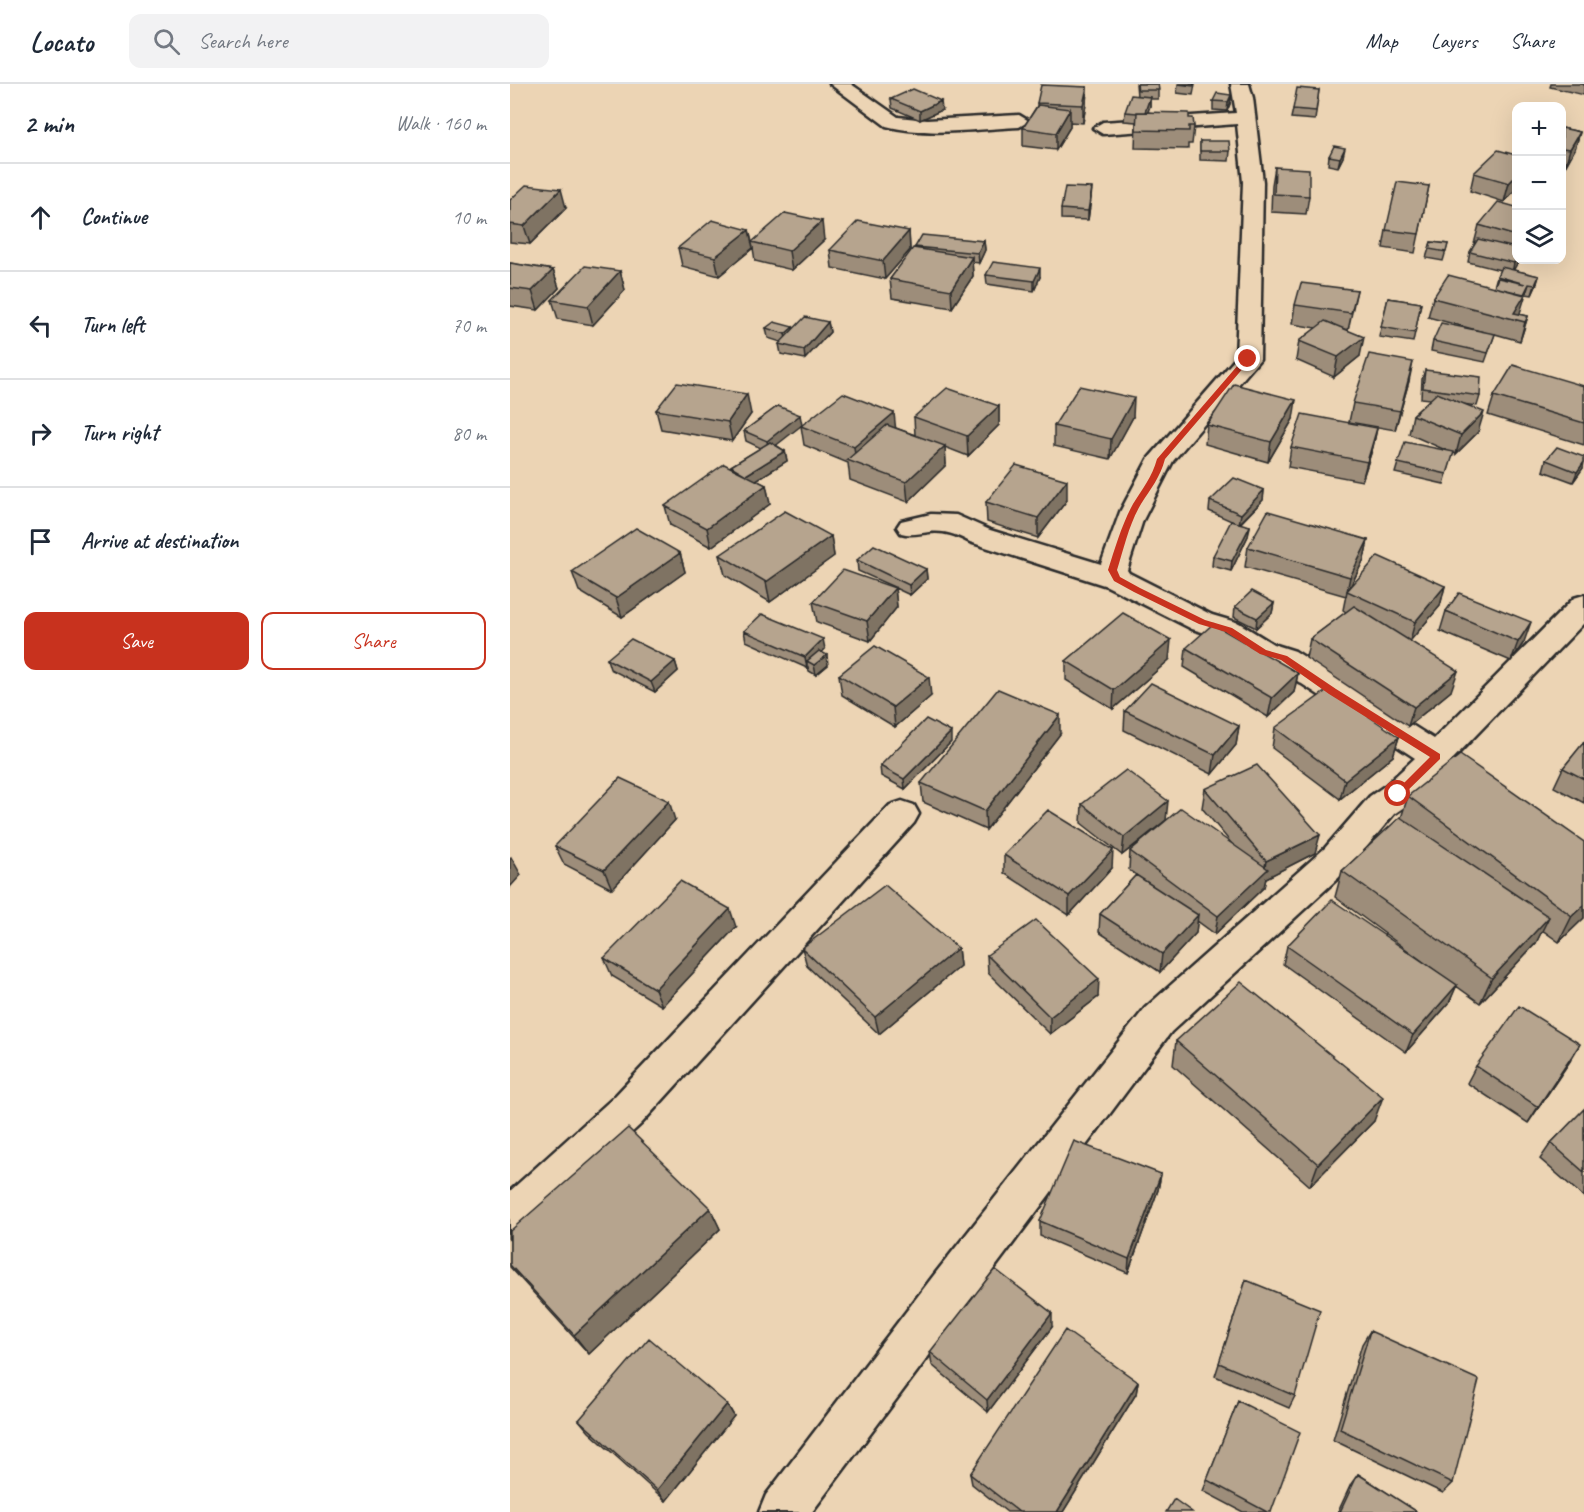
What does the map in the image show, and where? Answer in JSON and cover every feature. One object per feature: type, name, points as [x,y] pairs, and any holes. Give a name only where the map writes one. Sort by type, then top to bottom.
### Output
[{"type":"street","points":[[839,84],[893,122],[927,126],[1019,122]]},
{"type":"street","points":[[1117,579],[1113,570],[1124,533],[1137,505],[1156,478],[1161,459],[1248,359],[1253,182],[1244,117],[1244,98],[1240,84]]},
{"type":"street","points":[[1102,128],[1230,120],[1244,117]]},
{"type":"street","points":[[911,527],[931,523],[956,524],[980,536],[1117,579],[1202,622],[1229,630],[1263,652],[1284,658],[1332,691],[1437,756]]},
{"type":"street","points":[[783,1512],[949,1290],[1158,1020],[1337,858],[1382,805],[1398,794],[1437,756],[1584,605]]},
{"type":"street","points":[[510,1218],[627,1111],[902,814]]},
{"type":"building","points":[[1137,84],[1158,84],[1159,90],[1138,90]]},
{"type":"building","points":[[1041,85],[1087,87],[1083,105],[1037,103]]},
{"type":"building","points":[[1297,88],[1319,90],[1316,111],[1293,109]]},
{"type":"building","points":[[913,89],[941,101],[920,111],[891,99]]},
{"type":"building","points":[[1217,93],[1231,95],[1228,102],[1213,101]]},
{"type":"building","points":[[1131,95],[1150,97],[1145,112],[1125,112]]},
{"type":"building","points":[[1038,105],[1070,109],[1056,133],[1023,128]]},
{"type":"building","points":[[1137,112],[1189,113],[1189,118],[1193,118],[1194,126],[1189,126],[1189,131],[1136,130]]},
{"type":"building","points":[[1566,129],[1580,132],[1570,149],[1566,148]]},
{"type":"building","points":[[1200,141],[1229,141],[1230,151],[1200,151]]},
{"type":"building","points":[[1334,146],[1345,148],[1340,158],[1329,156]]},
{"type":"building","points":[[1498,150],[1512,154],[1512,180],[1509,183],[1474,173]]},
{"type":"building","points":[[1275,167],[1309,169],[1309,196],[1274,194]]},
{"type":"building","points":[[1397,182],[1429,186],[1419,234],[1386,230]]},
{"type":"building","points":[[526,185],[561,189],[524,226],[510,224],[510,200]]},
{"type":"building","points":[[1065,187],[1092,188],[1088,211],[1061,209]]},
{"type":"building","points":[[1498,202],[1512,206],[1512,235],[1479,225]]},
{"type":"building","points":[[785,213],[822,221],[789,251],[752,242]]},
{"type":"building","points":[[712,220],[749,230],[715,257],[678,248]]},
{"type":"building","points":[[858,221],[909,231],[883,261],[830,250]]},
{"type":"building","points":[[922,235],[984,241],[978,253],[915,247]]},
{"type":"building","points":[[1478,239],[1512,247],[1512,262],[1470,252]]},
{"type":"building","points":[[1431,242],[1448,244],[1446,252],[1429,249]]},
{"type":"building","points":[[913,248],[972,257],[951,290],[890,279]]},
{"type":"building","points":[[993,262],[1040,268],[1034,281],[986,275]]},
{"type":"building","points":[[510,263],[553,270],[532,291],[510,288]]},
{"type":"building","points":[[585,266],[620,271],[588,306],[552,300]]},
{"type":"building","points":[[1501,267],[1539,276],[1535,285],[1529,284],[1524,294],[1494,287],[1498,278],[1525,284],[1497,276]]},
{"type":"building","points":[[1448,275],[1525,295],[1514,313],[1528,316],[1525,322],[1433,298]]},
{"type":"building","points":[[1301,283],[1357,290],[1351,313],[1295,305]]},
{"type":"building","points":[[1388,298],[1421,303],[1415,333],[1381,327]]},
{"type":"building","points":[[805,317],[828,322],[804,350],[779,344]]},
{"type":"building","points":[[1325,321],[1364,337],[1338,357],[1299,341]]},
{"type":"building","points":[[774,322],[793,327],[785,334],[766,328]]},
{"type":"building","points":[[1441,323],[1495,334],[1488,353],[1433,341]]},
{"type":"building","points":[[1369,354],[1413,362],[1400,411],[1353,403]]},
{"type":"building","points":[[1513,365],[1584,386],[1584,423],[1494,396]]},
{"type":"building","points":[[1425,370],[1481,377],[1480,396],[1423,388]]},
{"type":"building","points":[[677,383],[747,394],[728,422],[656,410]]},
{"type":"building","points":[[1234,384],[1296,400],[1271,442],[1207,425]]},
{"type":"building","points":[[1079,386],[1134,398],[1111,439],[1054,426]]},
{"type":"building","points":[[947,388],[999,406],[967,436],[914,417]]},
{"type":"building","points":[[843,393],[894,413],[854,447],[801,426]]},
{"type":"building","points":[[1437,393],[1484,412],[1461,435],[1413,415]]},
{"type":"building","points":[[778,406],[800,415],[767,441],[744,431]]},
{"type":"building","points":[[1302,414],[1377,428],[1367,462],[1291,447]]},
{"type":"building","points":[[887,425],[945,446],[906,482],[847,460]]},
{"type":"building","points":[[770,442],[785,451],[746,475],[731,466]]},
{"type":"building","points":[[1405,442],[1454,452],[1447,474],[1398,463]]},
{"type":"building","points":[[1557,447],[1584,457],[1584,462],[1577,472],[1546,460]]},
{"type":"building","points":[[724,464],[766,485],[707,528],[665,506]]},
{"type":"building","points":[[1016,465],[1067,480],[1038,518],[986,502]]},
{"type":"building","points":[[1234,478],[1264,490],[1241,514],[1210,501]]},
{"type":"building","points":[[785,511],[831,536],[766,582],[720,555]]},
{"type":"building","points":[[1268,511],[1368,540],[1350,577],[1248,547]]},
{"type":"building","points":[[1231,521],[1250,526],[1232,561],[1213,556]]},
{"type":"building","points":[[636,528],[680,553],[616,598],[572,572]]},
{"type":"building","points":[[874,545],[926,569],[909,585],[857,560]]},
{"type":"building","points":[[1378,556],[1445,586],[1415,622],[1347,591]]},
{"type":"building","points":[[843,570],[895,588],[867,621],[813,602]]},
{"type":"building","points":[[1252,591],[1274,603],[1257,618],[1235,607]]},
{"type":"building","points":[[1459,593],[1531,622],[1518,642],[1446,611]]},
{"type":"building","points":[[1354,606],[1458,671],[1414,707],[1310,639]]},
{"type":"building","points":[[1123,613],[1171,640],[1114,690],[1066,661]]},
{"type":"building","points":[[762,614],[823,639],[805,657],[744,631]]},
{"type":"building","points":[[1213,624],[1298,673],[1272,698],[1186,648]]},
{"type":"building","points":[[631,639],[675,661],[651,682],[607,659]]},
{"type":"building","points":[[875,646],[929,677],[893,707],[839,675]]},
{"type":"building","points":[[819,651],[827,655],[814,665],[807,661]]},
{"type":"building","points":[[1151,683],[1239,726],[1215,755],[1125,711]]},
{"type":"building","points":[[998,689],[1060,715],[985,811],[921,783]]},
{"type":"building","points":[[1329,689],[1399,737],[1345,780],[1275,728]]},
{"type":"building","points":[[926,719],[951,732],[904,779],[880,766]]},
{"type":"building","points":[[1584,742],[1584,779],[1563,768]]},
{"type":"building","points":[[1460,755],[1584,842],[1584,905],[1572,916],[1408,796]]},
{"type":"building","points":[[1257,765],[1320,835],[1266,861],[1205,789]]},
{"type":"building","points":[[1126,770],[1168,801],[1124,837],[1082,804]]},
{"type":"building","points":[[620,778],[669,801],[604,870],[555,846]]},
{"type":"building","points":[[1181,808],[1268,869],[1218,916],[1130,851]]},
{"type":"building","points":[[1048,810],[1113,850],[1069,896],[1004,855]]},
{"type":"building","points":[[1400,817],[1549,917],[1492,978],[1342,871]]},
{"type":"building","points":[[1136,875],[1198,915],[1162,954],[1100,914]]},
{"type":"building","points":[[680,881],[730,909],[655,989],[604,958]]},
{"type":"building","points":[[885,885],[958,948],[875,1017],[802,948]]},
{"type":"building","points":[[1332,900],[1457,985],[1413,1035],[1287,946]]},
{"type":"building","points":[[1036,920],[1099,979],[1050,1017],[987,955]]},
{"type":"building","points":[[1241,982],[1383,1097],[1318,1164],[1176,1041]]},
{"type":"building","points":[[1519,1006],[1580,1044],[1538,1107],[1476,1066]]},
{"type":"building","points":[[1584,1109],[1584,1172],[1551,1143]]},
{"type":"building","points":[[628,1128],[710,1208],[574,1335],[510,1265],[510,1231]]},
{"type":"building","points":[[1074,1141],[1161,1174],[1129,1259],[1040,1221]]},
{"type":"building","points":[[995,1269],[1052,1313],[987,1400],[930,1352]]},
{"type":"building","points":[[1246,1280],[1320,1310],[1295,1396],[1219,1363]]},
{"type":"building","points":[[1065,1330],[1138,1382],[1057,1512],[1019,1512],[970,1474]]},
{"type":"building","points":[[1370,1331],[1479,1380],[1453,1483],[1340,1429]]},
{"type":"building","points":[[649,1338],[727,1404],[657,1490],[579,1420]]},
{"type":"building","points":[[1238,1401],[1300,1432],[1271,1512],[1207,1480]]},
{"type":"building","points":[[1358,1474],[1416,1511],[1416,1512],[1340,1512]]},
{"type":"building","points":[[1174,1499],[1192,1512],[1166,1512]]},
{"type":"route","points":[[1248,359],[1161,459],[1156,478],[1137,505],[1124,533],[1113,570],[1117,579],[1137,590],[1202,622],[1229,630],[1263,652],[1284,658],[1332,691],[1437,756],[1398,794]]}]
